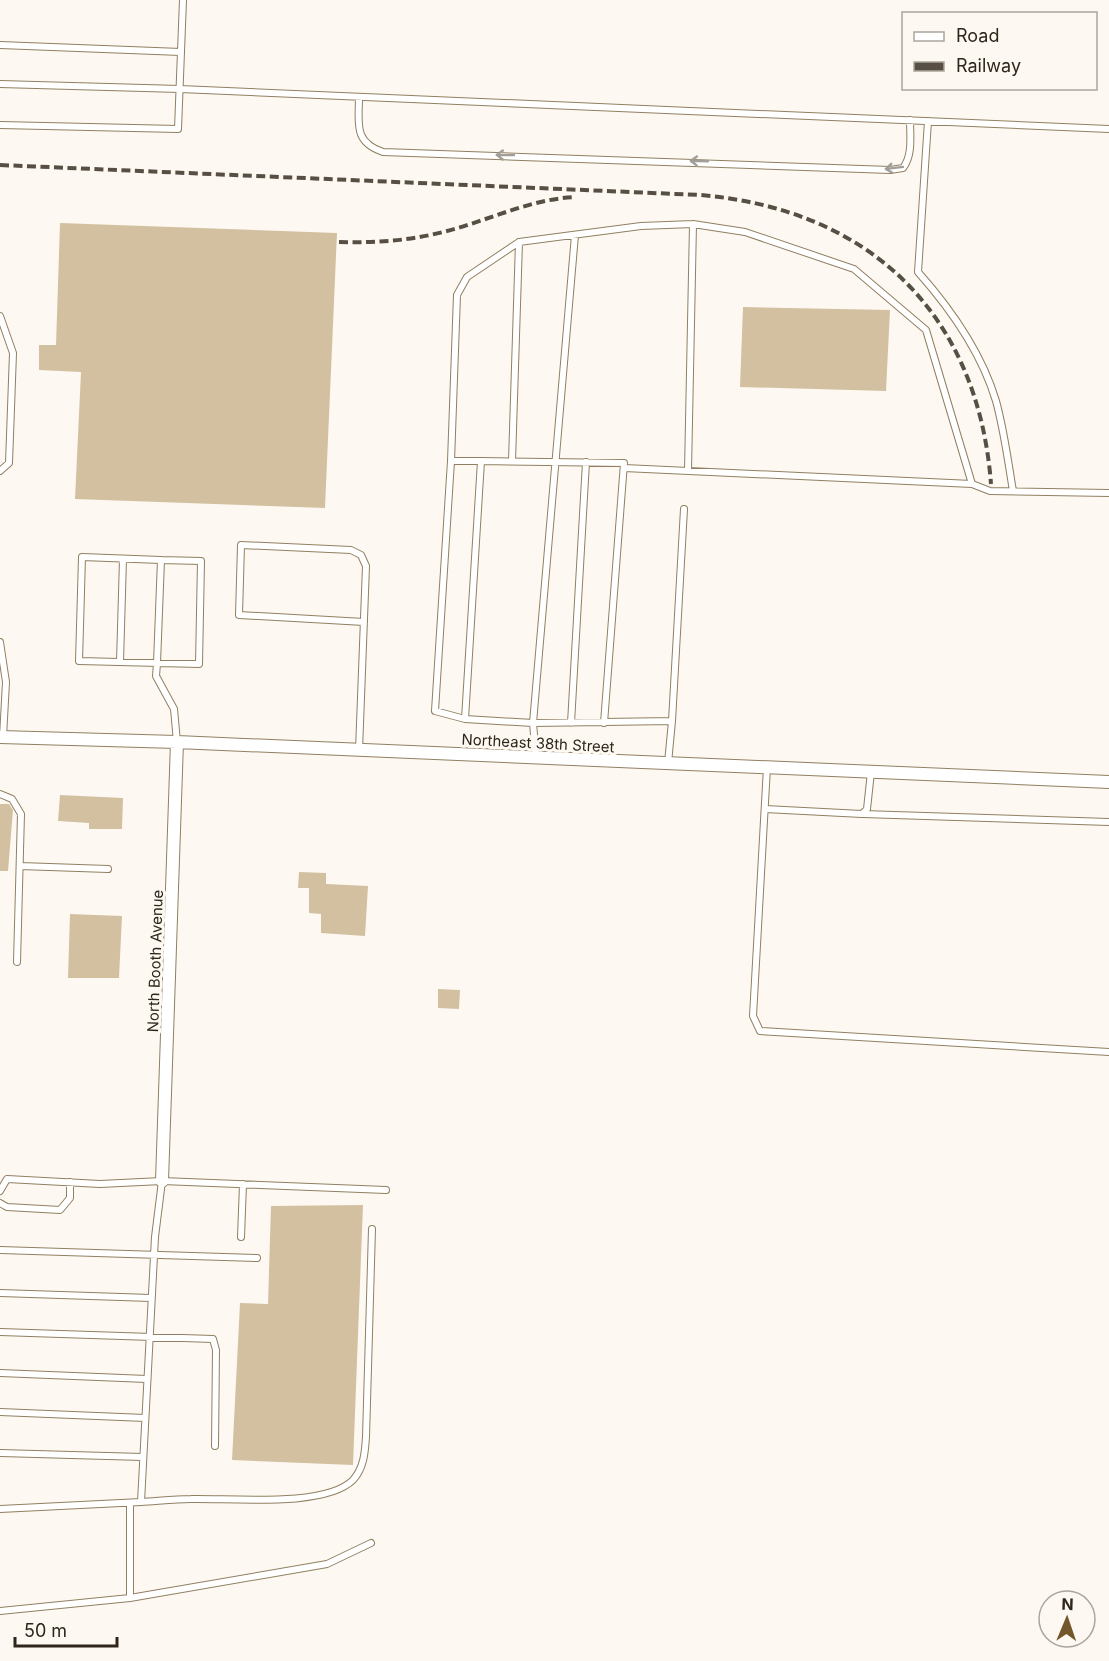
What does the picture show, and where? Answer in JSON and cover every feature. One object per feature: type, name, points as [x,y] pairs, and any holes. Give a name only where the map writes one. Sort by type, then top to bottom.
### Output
[{"type":"street","name":"Northeast 38th Street","points":[[2,737],[177,742],[1109,782]]},
{"type":"street","name":"North Booth Avenue","points":[[162,1181],[177,742]]},
{"type":"lane","points":[[0,124],[178,129],[183,0]]},
{"type":"lane","points":[[0,45],[181,52]]},
{"type":"lane","points":[[0,84],[180,89],[1109,129]]},
{"type":"lane","points":[[360,97],[359,132],[369,147],[383,152],[890,170],[903,168],[907,163],[910,149],[910,120]]},
{"type":"lane","points":[[928,121],[918,272],[948,306],[970,345],[996,400],[1013,491]]},
{"type":"lane","points":[[672,721],[533,723],[465,719],[435,711],[451,461],[457,295],[467,277],[519,242],[641,226],[693,224],[745,232],[854,270],[926,330],[972,484]]},
{"type":"lane","points":[[688,471],[693,224]]},
{"type":"lane","points":[[536,758],[533,723],[575,235]]},
{"type":"lane","points":[[512,461],[519,242]]},
{"type":"lane","points":[[0,316],[13,353],[9,463],[0,471]]},
{"type":"lane","points":[[451,461],[624,463],[604,723]]},
{"type":"lane","points":[[465,719],[481,461]]},
{"type":"lane","points":[[571,723],[586,462]]},
{"type":"lane","points":[[624,468],[972,484],[990,491],[1109,493]]},
{"type":"lane","points":[[668,763],[684,509]]},
{"type":"lane","points":[[359,750],[366,566],[362,555],[351,550],[241,545],[239,615],[363,622]]},
{"type":"lane","points":[[82,557],[161,560],[201,561],[199,664],[80,661],[82,557]]},
{"type":"lane","points":[[120,662],[123,559]]},
{"type":"lane","points":[[161,560],[156,676],[174,709],[177,742]]},
{"type":"lane","points":[[0,642],[6,682],[2,737]]},
{"type":"lane","points":[[767,767],[753,1016],[760,1031],[1109,1052]]},
{"type":"lane","points":[[863,814],[867,808],[871,772]]},
{"type":"lane","points":[[0,794],[12,799],[21,814],[17,962]]},
{"type":"lane","points":[[765,809],[1109,822]]},
{"type":"lane","points":[[20,866],[108,869]]},
{"type":"lane","points":[[0,1191],[8,1179],[100,1184],[162,1181],[386,1190]]},
{"type":"lane","points":[[141,1502],[154,1254],[162,1181]]},
{"type":"lane","points":[[0,1203],[7,1207],[60,1210],[70,1198],[70,1182]]},
{"type":"lane","points":[[241,1237],[243,1184]]},
{"type":"lane","points":[[0,1509],[141,1502],[280,1499],[316,1495],[341,1488],[357,1476],[364,1457],[366,1437],[372,1229]]},
{"type":"lane","points":[[0,1250],[257,1258]]},
{"type":"lane","points":[[0,1293],[152,1298]]},
{"type":"lane","points":[[0,1332],[213,1339],[216,1350],[215,1446]]},
{"type":"lane","points":[[0,1373],[147,1379]]},
{"type":"lane","points":[[0,1412],[145,1418]]},
{"type":"lane","points":[[0,1453],[143,1457]]},
{"type":"lane","points":[[130,1503],[130,1598]]},
{"type":"lane","points":[[0,1611],[130,1598],[327,1564],[371,1543]]},
{"type":"building","points":[[60,223],[337,233],[325,508],[75,499],[81,372],[39,370],[39,345],[56,345]]},
{"type":"building","points":[[743,307],[890,310],[886,391],[740,387]]},
{"type":"building","points":[[60,795],[123,798],[122,829],[89,829],[89,823],[58,821]]},
{"type":"building","points":[[0,804],[9,804],[13,810],[8,871],[0,871]]},
{"type":"building","points":[[299,872],[326,873],[326,884],[368,886],[365,936],[321,933],[321,914],[309,913],[309,888],[298,888]]},
{"type":"building","points":[[70,914],[122,916],[119,978],[68,978]]},
{"type":"building","points":[[438,989],[460,990],[459,1009],[438,1008]]},
{"type":"building","points":[[363,1205],[353,1465],[232,1460],[240,1303],[268,1304],[271,1206]]},
{"type":"railway","points":[[0,165],[700,195],[760,204],[815,222],[863,248],[904,281],[938,321],[964,369],[982,423],[991,484]]},
{"type":"railway","points":[[339,242],[391,241],[430,235],[525,206],[576,197]]}]
